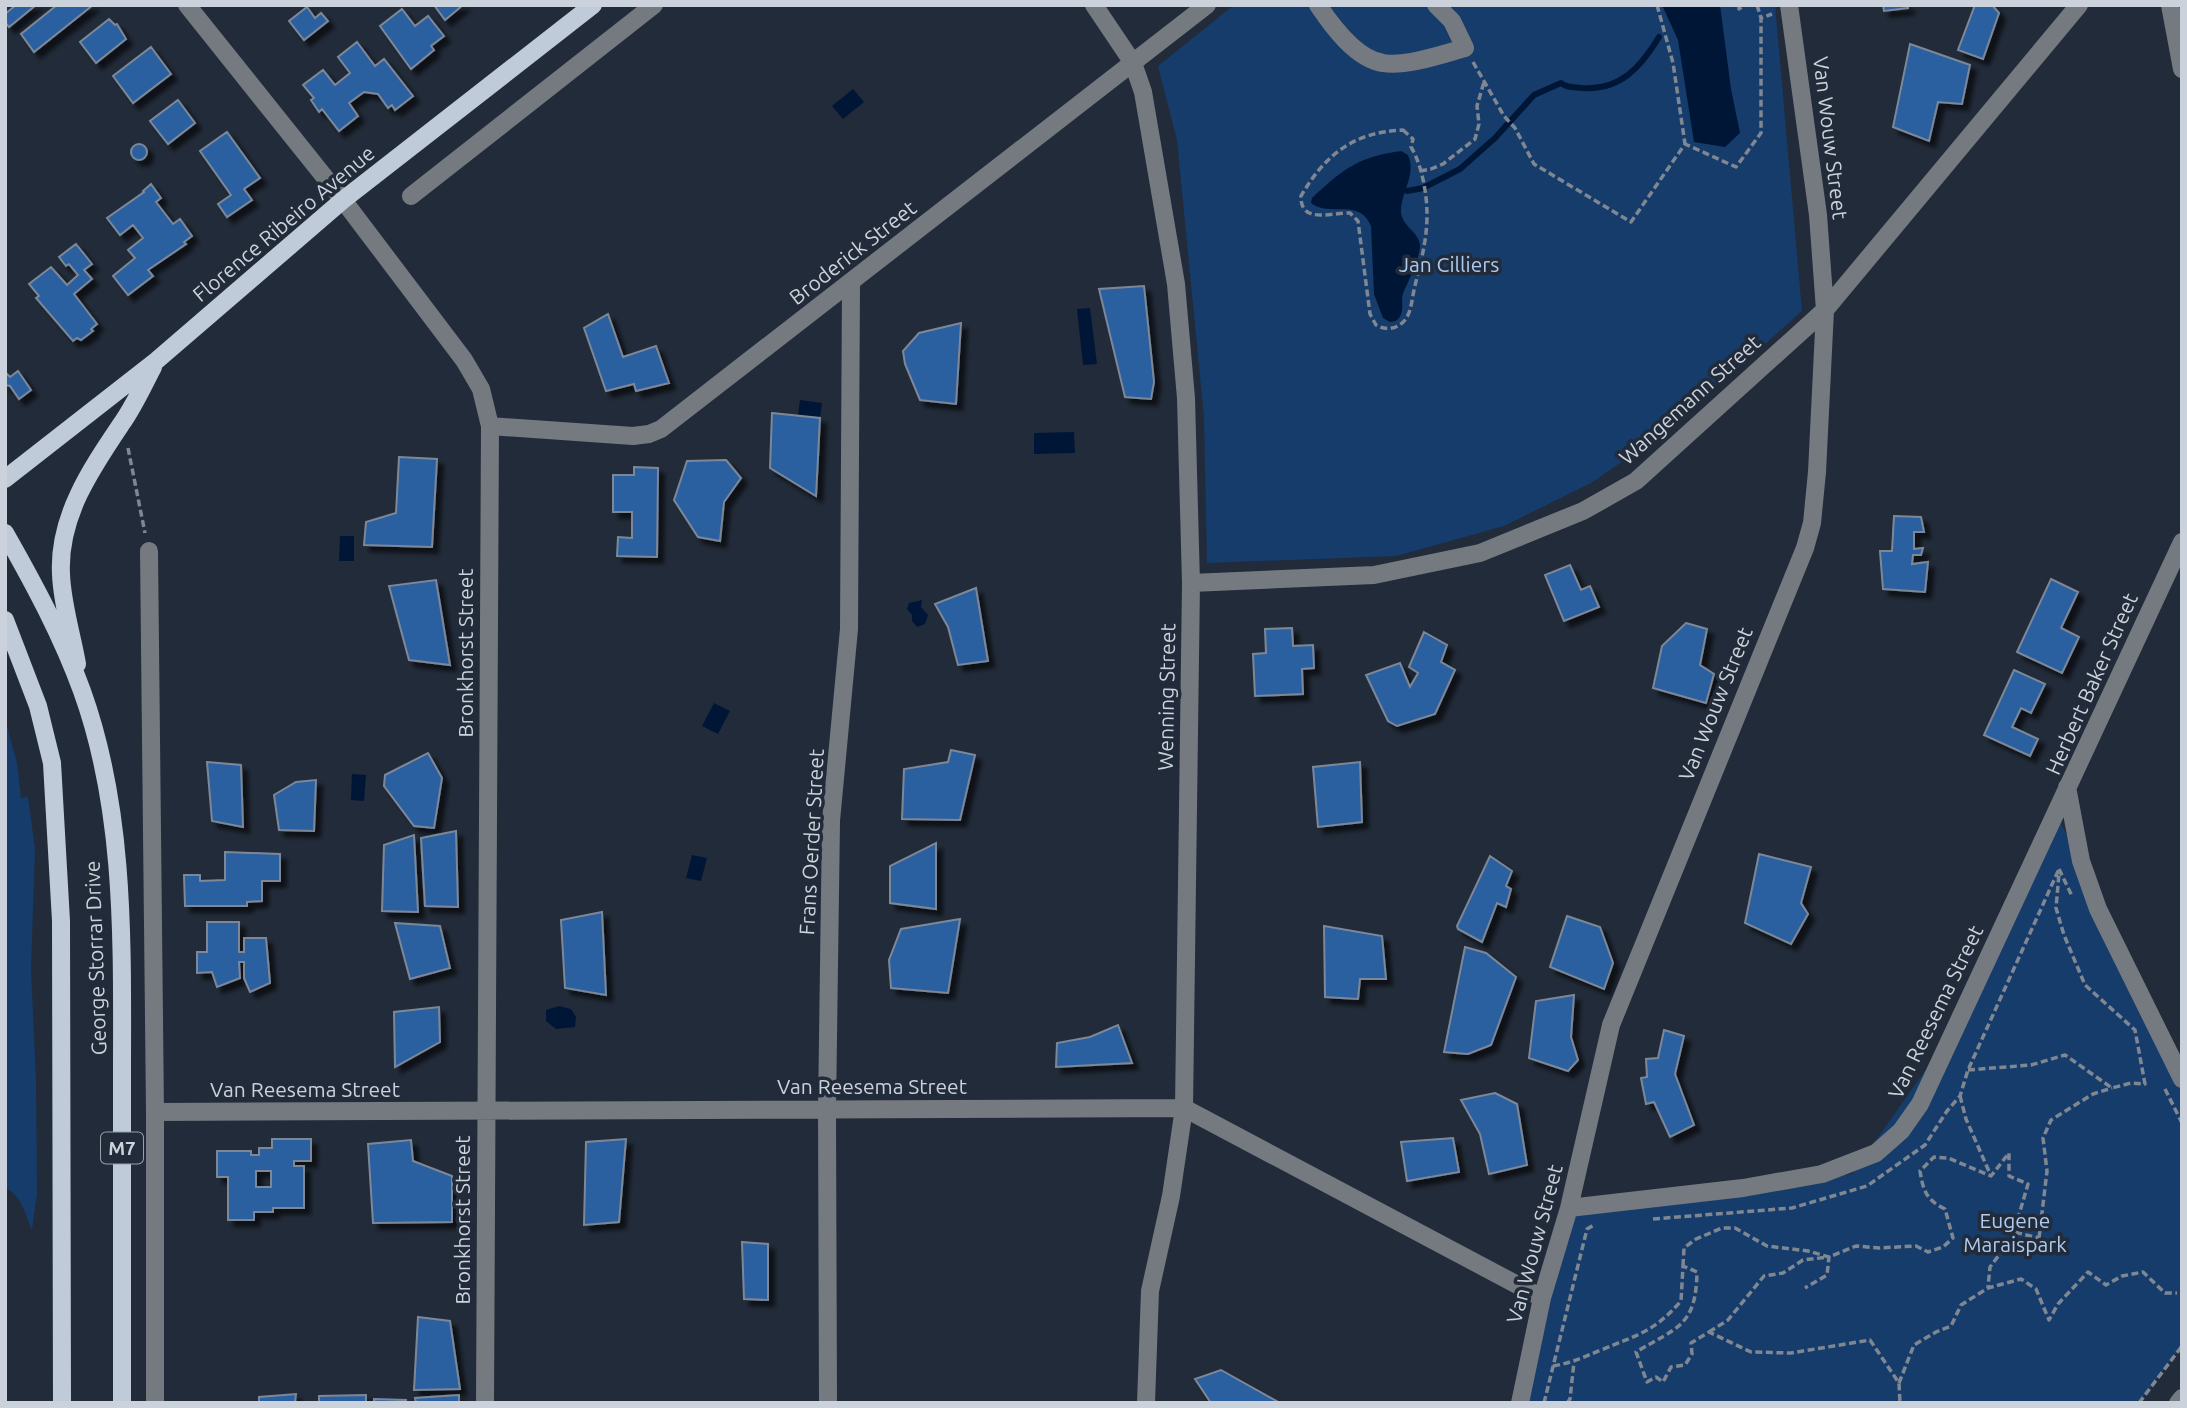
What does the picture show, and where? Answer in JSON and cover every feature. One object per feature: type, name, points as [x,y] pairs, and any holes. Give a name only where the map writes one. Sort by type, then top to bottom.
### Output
[{"type":"main road","name":"Florence Ribeiro Avenue","points":[[5,479],[156,361],[343,200],[593,5]]},
{"type":"main road","points":[[82,691],[61,576],[61,555],[70,514],[102,450],[123,422],[156,361]]},
{"type":"main road","name":"George Storrar Drive","points":[[5,533],[40,595],[82,691],[101,758],[109,801],[121,893],[122,1403]]},
{"type":"main road","name":"George Storrar Drive","points":[[5,620],[38,706],[52,763],[61,921],[62,1403]]},
{"type":"street","name":"Bronkhorst Street","points":[[187,5],[343,200],[464,360],[481,389],[490,426],[485,1403]]},
{"type":"street","points":[[411,195],[654,5]]},
{"type":"street","name":"Wenning Street","points":[[1094,5],[1133,64],[1143,92],[1176,284],[1186,398],[1191,583],[1184,1108],[1171,1196],[1150,1291],[1146,1403]]},
{"type":"street","name":"Broderick Street","points":[[490,426],[620,435],[649,434],[672,422],[1207,5]]},
{"type":"street","points":[[1318,5],[1339,32],[1363,55],[1384,63],[1424,59],[1465,48],[1452,20],[1436,5]]},
{"type":"street","name":"Wangemann Street","points":[[1191,583],[1374,575],[1480,553],[1583,510],[1636,481],[1825,310],[2079,5]]},
{"type":"street","points":[[2170,5],[2182,69]]},
{"type":"street","name":"Van Wouw Street","points":[[1520,1403],[1542,1298],[1569,1208],[1616,1009],[1805,548],[1815,497],[1825,310],[1818,215],[1789,7]]},
{"type":"street","name":"Frans Oerder Street","points":[[828,1403],[827,1110],[831,821],[849,629],[851,283]]},
{"type":"street","name":"Herbert Baker Street","points":[[2182,542],[2067,787],[2081,861],[2098,909],[2182,1079]]},
{"type":"street","points":[[149,551],[155,1403]]},
{"type":"street","name":"Van Reesema Street","points":[[1569,1208],[1743,1188],[1822,1174],[1876,1153],[1901,1131],[1920,1104],[2067,787]]},
{"type":"street","name":"Van Reesema Street","points":[[155,1112],[1184,1108],[1542,1298]]},
{"type":"street","points":[[2178,1403],[2182,1398]]},
{"type":"path","points":[[1465,48],[1534,164],[1630,222],[1685,144],[1673,63],[1657,5]]},
{"type":"path","points":[[1685,144],[1737,167],[1761,133],[1761,18],[1757,5]]},
{"type":"path","points":[[1761,18],[1789,7]]},
{"type":"path","points":[[1420,171],[1443,164],[1475,139],[1479,124],[1477,106],[1484,82]]},
{"type":"path","points":[[1386,131],[1403,131],[1412,139],[1411,147],[1420,171],[1428,212],[1421,266],[1408,318],[1398,327],[1381,328],[1370,314],[1358,221],[1350,213],[1320,216],[1309,213],[1302,206],[1301,196],[1320,168],[1337,150],[1386,131]]},
{"type":"path","points":[[123,422],[149,551]]},
{"type":"path","points":[[1653,1219],[1792,1208],[1867,1186],[1925,1144],[1960,1096],[1968,1070],[2059,869],[2056,908],[2064,935],[2085,985],[2135,1030],[2145,1084],[2131,1083],[2093,1094],[2051,1120],[2043,1138],[2047,1171],[2039,1238],[2022,1252],[2002,1251],[1990,1267],[1988,1288]]},
{"type":"path","points":[[1968,1070],[2031,1065],[2065,1055],[2112,1088]]},
{"type":"path","points":[[1960,1096],[1966,1119],[1991,1176]]},
{"type":"path","points":[[1991,1176],[2009,1153],[2009,1176],[2028,1184],[2014,1232],[2039,1238]]},
{"type":"path","points":[[1683,1266],[1697,1272],[1696,1296],[1690,1313],[1681,1325],[1636,1352],[1647,1382],[1656,1377],[1663,1382],[1671,1367],[1685,1365],[1692,1354],[1691,1343],[1728,1320],[1764,1276],[1783,1273],[1803,1260],[1829,1257],[1856,1246],[1916,1247],[1928,1252],[1943,1247],[1953,1238],[1945,1209],[1938,1206],[1923,1191],[1920,1171],[1934,1157],[1948,1158],[1991,1176]]},
{"type":"path","points":[[1544,1403],[1587,1229],[1597,1223]]},
{"type":"path","points":[[1553,1366],[1574,1362],[1641,1335],[1666,1319],[1681,1301],[1684,1248],[1696,1239],[1722,1228],[1735,1228],[1768,1246],[1808,1251],[1829,1257]]},
{"type":"path","points":[[1805,1289],[1827,1275],[1829,1257]]},
{"type":"path","points":[[1900,1403],[1899,1383],[1914,1345],[1951,1326],[1961,1305],[1988,1288],[2021,1279],[2036,1289],[2049,1320],[2058,1304],[2088,1272],[2106,1285],[2122,1276],[2143,1272],[2165,1293],[2178,1293]]},
{"type":"path","points":[[1709,1332],[1751,1352],[1791,1353],[1870,1340],[1899,1383]]},
{"type":"path","points":[[2138,1403],[2182,1346]]},
{"type":"path","points":[[1567,1403],[1570,1399],[1574,1362]]},
{"type":"green space","name":"Jan Cilliers","points":[[1234,5],[1775,5],[1802,311],[1671,428],[1591,483],[1504,526],[1396,556],[1207,563],[1204,417],[1177,140],[1158,66]]},
{"type":"green space","points":[[5,719],[17,763],[21,798],[28,797],[35,849],[31,969],[37,1193],[32,1230],[19,1200],[5,1188]]},
{"type":"green space","name":"Eugene Maraispark","points":[[2061,823],[2182,1085],[2182,1346],[2139,1403],[1518,1403],[1566,1210],[1852,1174],[1980,993]]},
{"type":"shaded area","points":[[1662,5],[1720,5],[1740,133],[1725,147],[1694,142],[1678,40]]},
{"type":"shaded area","points":[[853,89],[864,102],[843,119],[832,106]]},
{"type":"shaded area","points":[[1401,151],[1408,155],[1411,170],[1401,213],[1419,240],[1420,249],[1403,295],[1401,314],[1396,321],[1390,322],[1383,318],[1374,294],[1371,226],[1366,217],[1352,210],[1327,209],[1311,203],[1312,198],[1323,188],[1352,166],[1373,157]]},
{"type":"shaded area","points":[[1090,308],[1097,364],[1083,365],[1077,309]]},
{"type":"shaded area","points":[[800,400],[822,403],[820,418],[798,415]]},
{"type":"shaded area","points":[[1074,432],[1075,453],[1034,454],[1034,433]]},
{"type":"shaded area","points":[[340,536],[354,536],[354,561],[339,561]]},
{"type":"shaded area","points":[[922,600],[921,607],[928,615],[925,624],[917,627],[907,609],[909,603]]},
{"type":"shaded area","points":[[714,703],[730,711],[718,734],[702,726]]},
{"type":"shaded area","points":[[352,774],[366,775],[364,801],[351,800]]},
{"type":"shaded area","points":[[692,855],[707,858],[701,881],[686,878]]},
{"type":"shaded area","points":[[559,1006],[571,1009],[576,1017],[575,1027],[556,1029],[546,1021],[546,1010]]},
{"type":"building","points":[[16,5],[36,5],[9,27],[5,22],[5,14]]},
{"type":"building","points":[[57,5],[93,5],[34,52],[21,34]]},
{"type":"building","points":[[434,5],[463,5],[445,20]]},
{"type":"building","points":[[1883,5],[1908,5],[1908,8],[1884,11]]},
{"type":"building","points":[[1975,5],[1992,5],[1999,13],[1983,59],[1958,50]]},
{"type":"building","points":[[307,7],[315,18],[321,13],[328,21],[304,40],[289,21]]},
{"type":"building","points":[[402,9],[415,26],[428,16],[444,36],[431,46],[434,50],[411,69],[380,26]]},
{"type":"building","points":[[109,19],[117,24],[126,39],[96,63],[80,42]]},
{"type":"building","points":[[357,42],[375,66],[384,59],[413,96],[395,110],[392,105],[388,108],[378,94],[364,92],[349,103],[358,116],[339,131],[322,109],[319,112],[311,100],[314,98],[303,85],[323,70],[335,85],[350,73],[338,57]]},
{"type":"building","points":[[1910,44],[1970,65],[1962,104],[1938,102],[1929,141],[1893,127]]},
{"type":"building","points":[[151,47],[171,74],[133,103],[113,76]]},
{"type":"building","points":[[178,100],[195,123],[168,144],[150,121]]},
{"type":"building","points":[[227,132],[260,178],[244,189],[252,200],[227,217],[218,204],[231,195],[200,151]]},
{"type":"building","points":[[139,144],[145,146],[145,158],[139,160],[133,158],[131,152],[133,146]]},
{"type":"building","points":[[151,184],[161,198],[156,202],[173,224],[180,219],[192,236],[184,242],[186,244],[148,270],[153,276],[128,295],[113,276],[135,258],[128,250],[143,238],[133,225],[120,235],[107,218]]},
{"type":"building","points":[[76,244],[92,264],[84,270],[92,279],[74,294],[97,324],[91,329],[93,331],[81,340],[77,338],[73,341],[36,298],[39,296],[29,284],[51,267],[67,285],[78,275],[59,257]]},
{"type":"building","points":[[1144,286],[1154,382],[1151,399],[1125,397],[1099,289]]},
{"type":"building","points":[[608,314],[623,357],[656,346],[669,383],[636,391],[634,384],[606,391],[584,328]]},
{"type":"building","points":[[961,323],[956,404],[920,400],[905,364],[903,351],[919,333]]},
{"type":"building","points":[[18,371],[31,390],[19,399],[10,386],[5,385],[5,372],[10,377]]},
{"type":"building","points":[[772,413],[820,418],[816,496],[770,468]]},
{"type":"building","points":[[399,457],[437,459],[432,547],[364,545],[366,522],[396,513]]},
{"type":"building","points":[[726,460],[741,478],[724,502],[720,541],[698,537],[674,500],[687,461]]},
{"type":"building","points":[[634,467],[658,468],[657,557],[617,556],[618,537],[632,538],[632,512],[613,512],[613,475],[634,475]]},
{"type":"building","points":[[1894,516],[1921,517],[1924,532],[1914,532],[1914,549],[1923,548],[1921,555],[1913,555],[1912,564],[1928,562],[1925,592],[1883,589],[1880,551],[1892,551]]},
{"type":"building","points":[[1570,565],[1581,590],[1590,586],[1599,607],[1564,621],[1545,575]]},
{"type":"building","points":[[2051,579],[2078,592],[2061,628],[2079,637],[2062,673],[2017,652]]},
{"type":"building","points":[[436,580],[450,665],[409,660],[389,586]]},
{"type":"building","points":[[976,588],[988,661],[958,665],[948,627],[935,604]]},
{"type":"building","points":[[1686,623],[1707,629],[1700,665],[1714,674],[1706,703],[1653,688],[1662,646]]},
{"type":"building","points":[[1292,628],[1293,646],[1313,645],[1314,668],[1302,669],[1303,694],[1255,696],[1253,654],[1266,653],[1265,629]]},
{"type":"building","points":[[1424,632],[1447,645],[1441,662],[1455,670],[1435,714],[1397,726],[1388,721],[1366,675],[1400,663],[1410,687],[1418,673],[1409,667]]},
{"type":"building","points":[[2014,670],[2045,684],[2031,713],[2021,708],[2012,727],[2038,739],[2030,756],[1984,735]]},
{"type":"building","points":[[951,750],[975,755],[960,820],[902,819],[904,769],[948,762]]},
{"type":"building","points":[[428,753],[442,778],[434,828],[414,826],[384,786],[385,775]]},
{"type":"building","points":[[207,762],[241,765],[243,827],[212,821]]},
{"type":"building","points":[[1360,762],[1362,822],[1318,827],[1313,767]]},
{"type":"building","points":[[316,780],[314,831],[279,830],[274,795],[296,782]]},
{"type":"building","points":[[456,831],[458,907],[425,906],[421,838]]},
{"type":"building","points":[[414,835],[418,912],[382,911],[384,845]]},
{"type":"building","points":[[936,843],[936,909],[890,903],[890,866]]},
{"type":"building","points":[[225,852],[280,854],[280,881],[262,881],[262,901],[247,902],[247,906],[185,906],[184,875],[200,875],[200,881],[225,880]]},
{"type":"building","points":[[1759,854],[1811,867],[1801,903],[1808,914],[1791,944],[1745,923]]},
{"type":"building","points":[[1490,856],[1512,871],[1506,886],[1511,889],[1506,907],[1497,903],[1482,942],[1457,926]]},
{"type":"building","points":[[602,912],[606,995],[565,988],[561,920]]},
{"type":"building","points":[[1567,916],[1600,927],[1613,963],[1604,989],[1550,967]]},
{"type":"building","points":[[960,919],[948,993],[891,988],[889,960],[901,929]]},
{"type":"building","points":[[207,922],[239,922],[239,952],[244,952],[244,938],[266,938],[270,983],[250,992],[244,978],[244,962],[239,962],[240,978],[217,987],[212,972],[197,973],[197,952],[207,952]]},
{"type":"building","points":[[395,923],[440,926],[450,968],[410,979]]},
{"type":"building","points":[[1324,926],[1382,936],[1386,979],[1360,979],[1358,999],[1325,997]]},
{"type":"building","points":[[1465,947],[1486,953],[1516,977],[1491,1045],[1468,1054],[1444,1052]]},
{"type":"building","points":[[1574,995],[1571,1037],[1578,1060],[1568,1071],[1529,1058],[1536,1001]]},
{"type":"building","points":[[439,1007],[440,1042],[395,1067],[394,1012]]},
{"type":"building","points":[[1118,1025],[1132,1063],[1056,1067],[1057,1043],[1090,1037]]},
{"type":"building","points":[[1664,1030],[1684,1036],[1675,1074],[1694,1125],[1670,1137],[1654,1102],[1646,1104],[1641,1078],[1647,1077],[1646,1059],[1658,1058]]},
{"type":"building","points":[[1495,1093],[1517,1104],[1527,1165],[1489,1174],[1480,1134],[1461,1100]]},
{"type":"building","points":[[1453,1138],[1459,1172],[1407,1181],[1401,1142]]},
{"type":"building","points":[[272,1139],[311,1139],[311,1161],[294,1161],[294,1166],[304,1166],[304,1208],[273,1208],[273,1212],[254,1212],[254,1220],[228,1220],[228,1177],[217,1177],[217,1151],[251,1151],[251,1155],[259,1155],[259,1148],[272,1148]],"holes":[[[256,1171],[271,1171],[271,1187],[256,1187]]]},
{"type":"building","points":[[626,1139],[619,1222],[584,1225],[586,1142]]},
{"type":"building","points":[[411,1140],[413,1161],[452,1176],[452,1222],[373,1223],[368,1144]]},
{"type":"building","points":[[742,1242],[768,1244],[768,1300],[744,1299]]},
{"type":"building","points":[[418,1317],[450,1321],[460,1389],[414,1390]]},
{"type":"building","points":[[1221,1370],[1280,1403],[1211,1403],[1195,1379]]},
{"type":"building","points":[[296,1394],[295,1403],[259,1403],[259,1397]]},
{"type":"building","points":[[366,1395],[366,1403],[319,1403],[319,1396]]},
{"type":"building","points":[[459,1395],[459,1403],[416,1403],[415,1398]]},
{"type":"building","points":[[374,1399],[406,1400],[406,1403],[374,1403]]},
{"type":"waterway","points":[[1407,191],[1423,188],[1460,169],[1495,138],[1534,95],[1561,83],[1582,88],[1608,86],[1628,75],[1645,58],[1659,37]]}]
